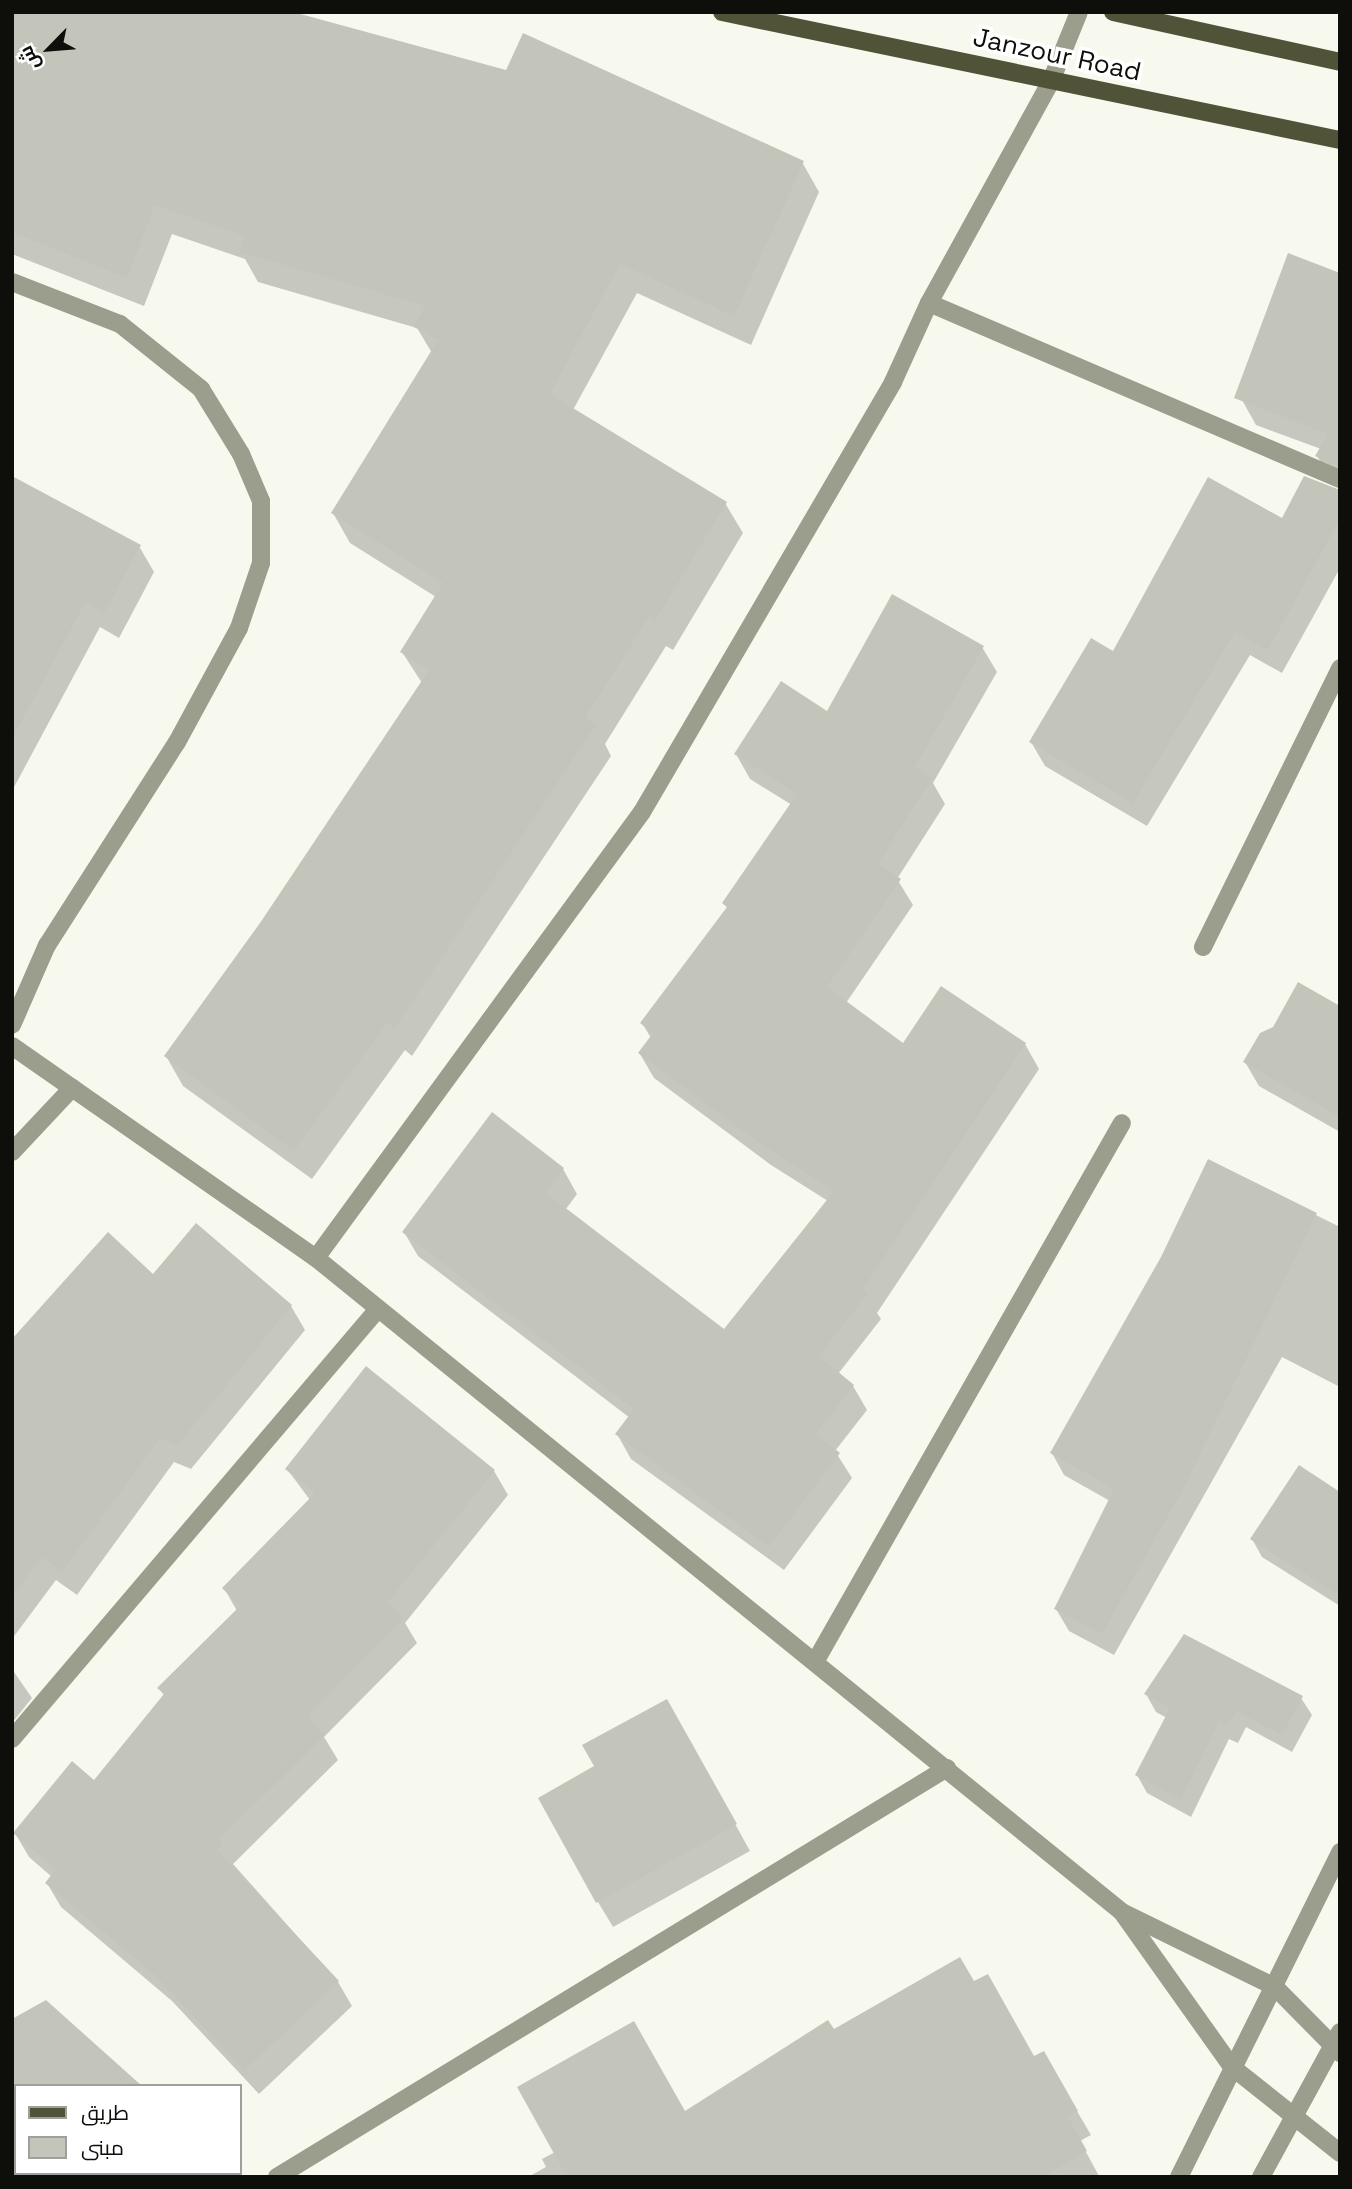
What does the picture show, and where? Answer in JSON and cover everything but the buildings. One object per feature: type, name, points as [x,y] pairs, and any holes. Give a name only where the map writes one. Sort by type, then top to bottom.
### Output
[{"type":"main road","name":"Janzour Road","points":[[722,12],[1340,140]]},
{"type":"main road","name":"Janzour Road","points":[[1114,12],[1340,62]]},
{"type":"street","points":[[316,1258],[642,812],[893,382],[929,303],[1051,81],[1079,12]]},
{"type":"street","points":[[12,282],[120,324],[201,389],[241,454],[261,501],[261,563],[239,628],[177,742],[47,945],[12,1025]]},
{"type":"street","points":[[929,303],[1340,478]]},
{"type":"street","points":[[1203,947],[1340,668]]},
{"type":"street","points":[[12,1046],[316,1258],[1122,1912],[1275,1987],[1338,2044],[1291,2115],[1261,2177]]},
{"type":"street","points":[[12,1152],[72,1088]]},
{"type":"street","points":[[814,1662],[1122,1122]]},
{"type":"street","points":[[12,1739],[378,1309]]},
{"type":"street","points":[[277,2177],[947,1768]]},
{"type":"street","points":[[1179,2177],[1340,1852]]},
{"type":"street","points":[[1122,1912],[1232,2067],[1340,2152]]}]
